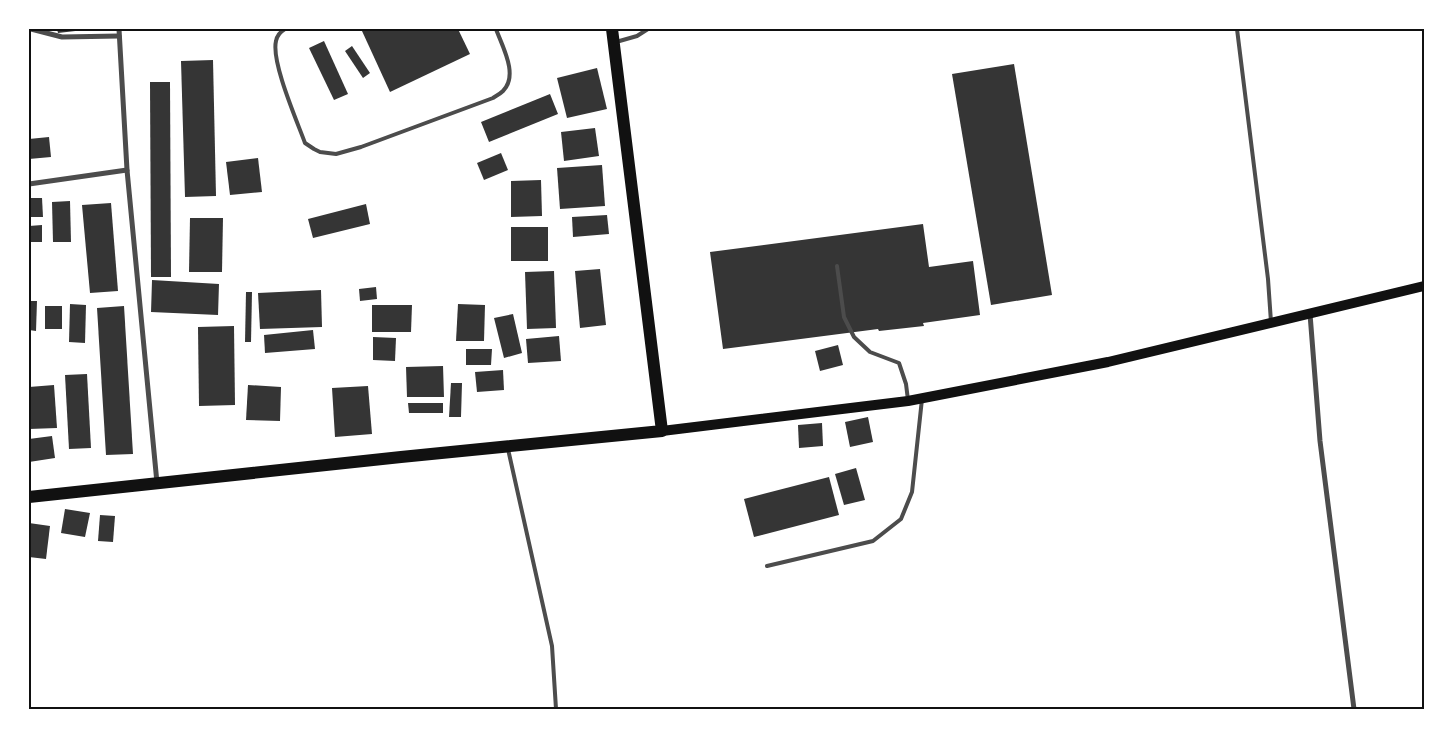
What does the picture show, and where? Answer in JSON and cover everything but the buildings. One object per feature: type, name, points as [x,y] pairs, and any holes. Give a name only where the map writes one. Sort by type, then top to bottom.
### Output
[{"type":"main road","points":[[612,29],[662,431]]},
{"type":"main road","points":[[29,498],[400,457],[662,431],[908,401],[1108,362],[1424,286]]},
{"type":"street","points":[[31,29],[62,37],[119,36]]},
{"type":"street","points":[[119,29],[127,170],[157,483]]},
{"type":"street","points":[[29,184],[127,170]]},
{"type":"street","points":[[1310,314],[1320,441],[1354,709]]},
{"type":"lane","points":[[285,29],[278,34],[275,43],[278,68],[305,143],[320,152],[336,154],[361,147],[493,98],[502,91],[507,86],[509,66],[496,29]]},
{"type":"lane","points":[[614,43],[638,36],[648,29]]},
{"type":"lane","points":[[1237,29],[1272,323]]},
{"type":"lane","points":[[837,266],[844,317],[854,337],[870,352],[899,363],[906,384],[908,401]]},
{"type":"lane","points":[[767,566],[873,541],[901,519],[912,492],[922,398]]},
{"type":"lane","points":[[508,446],[552,646],[556,709]]}]
